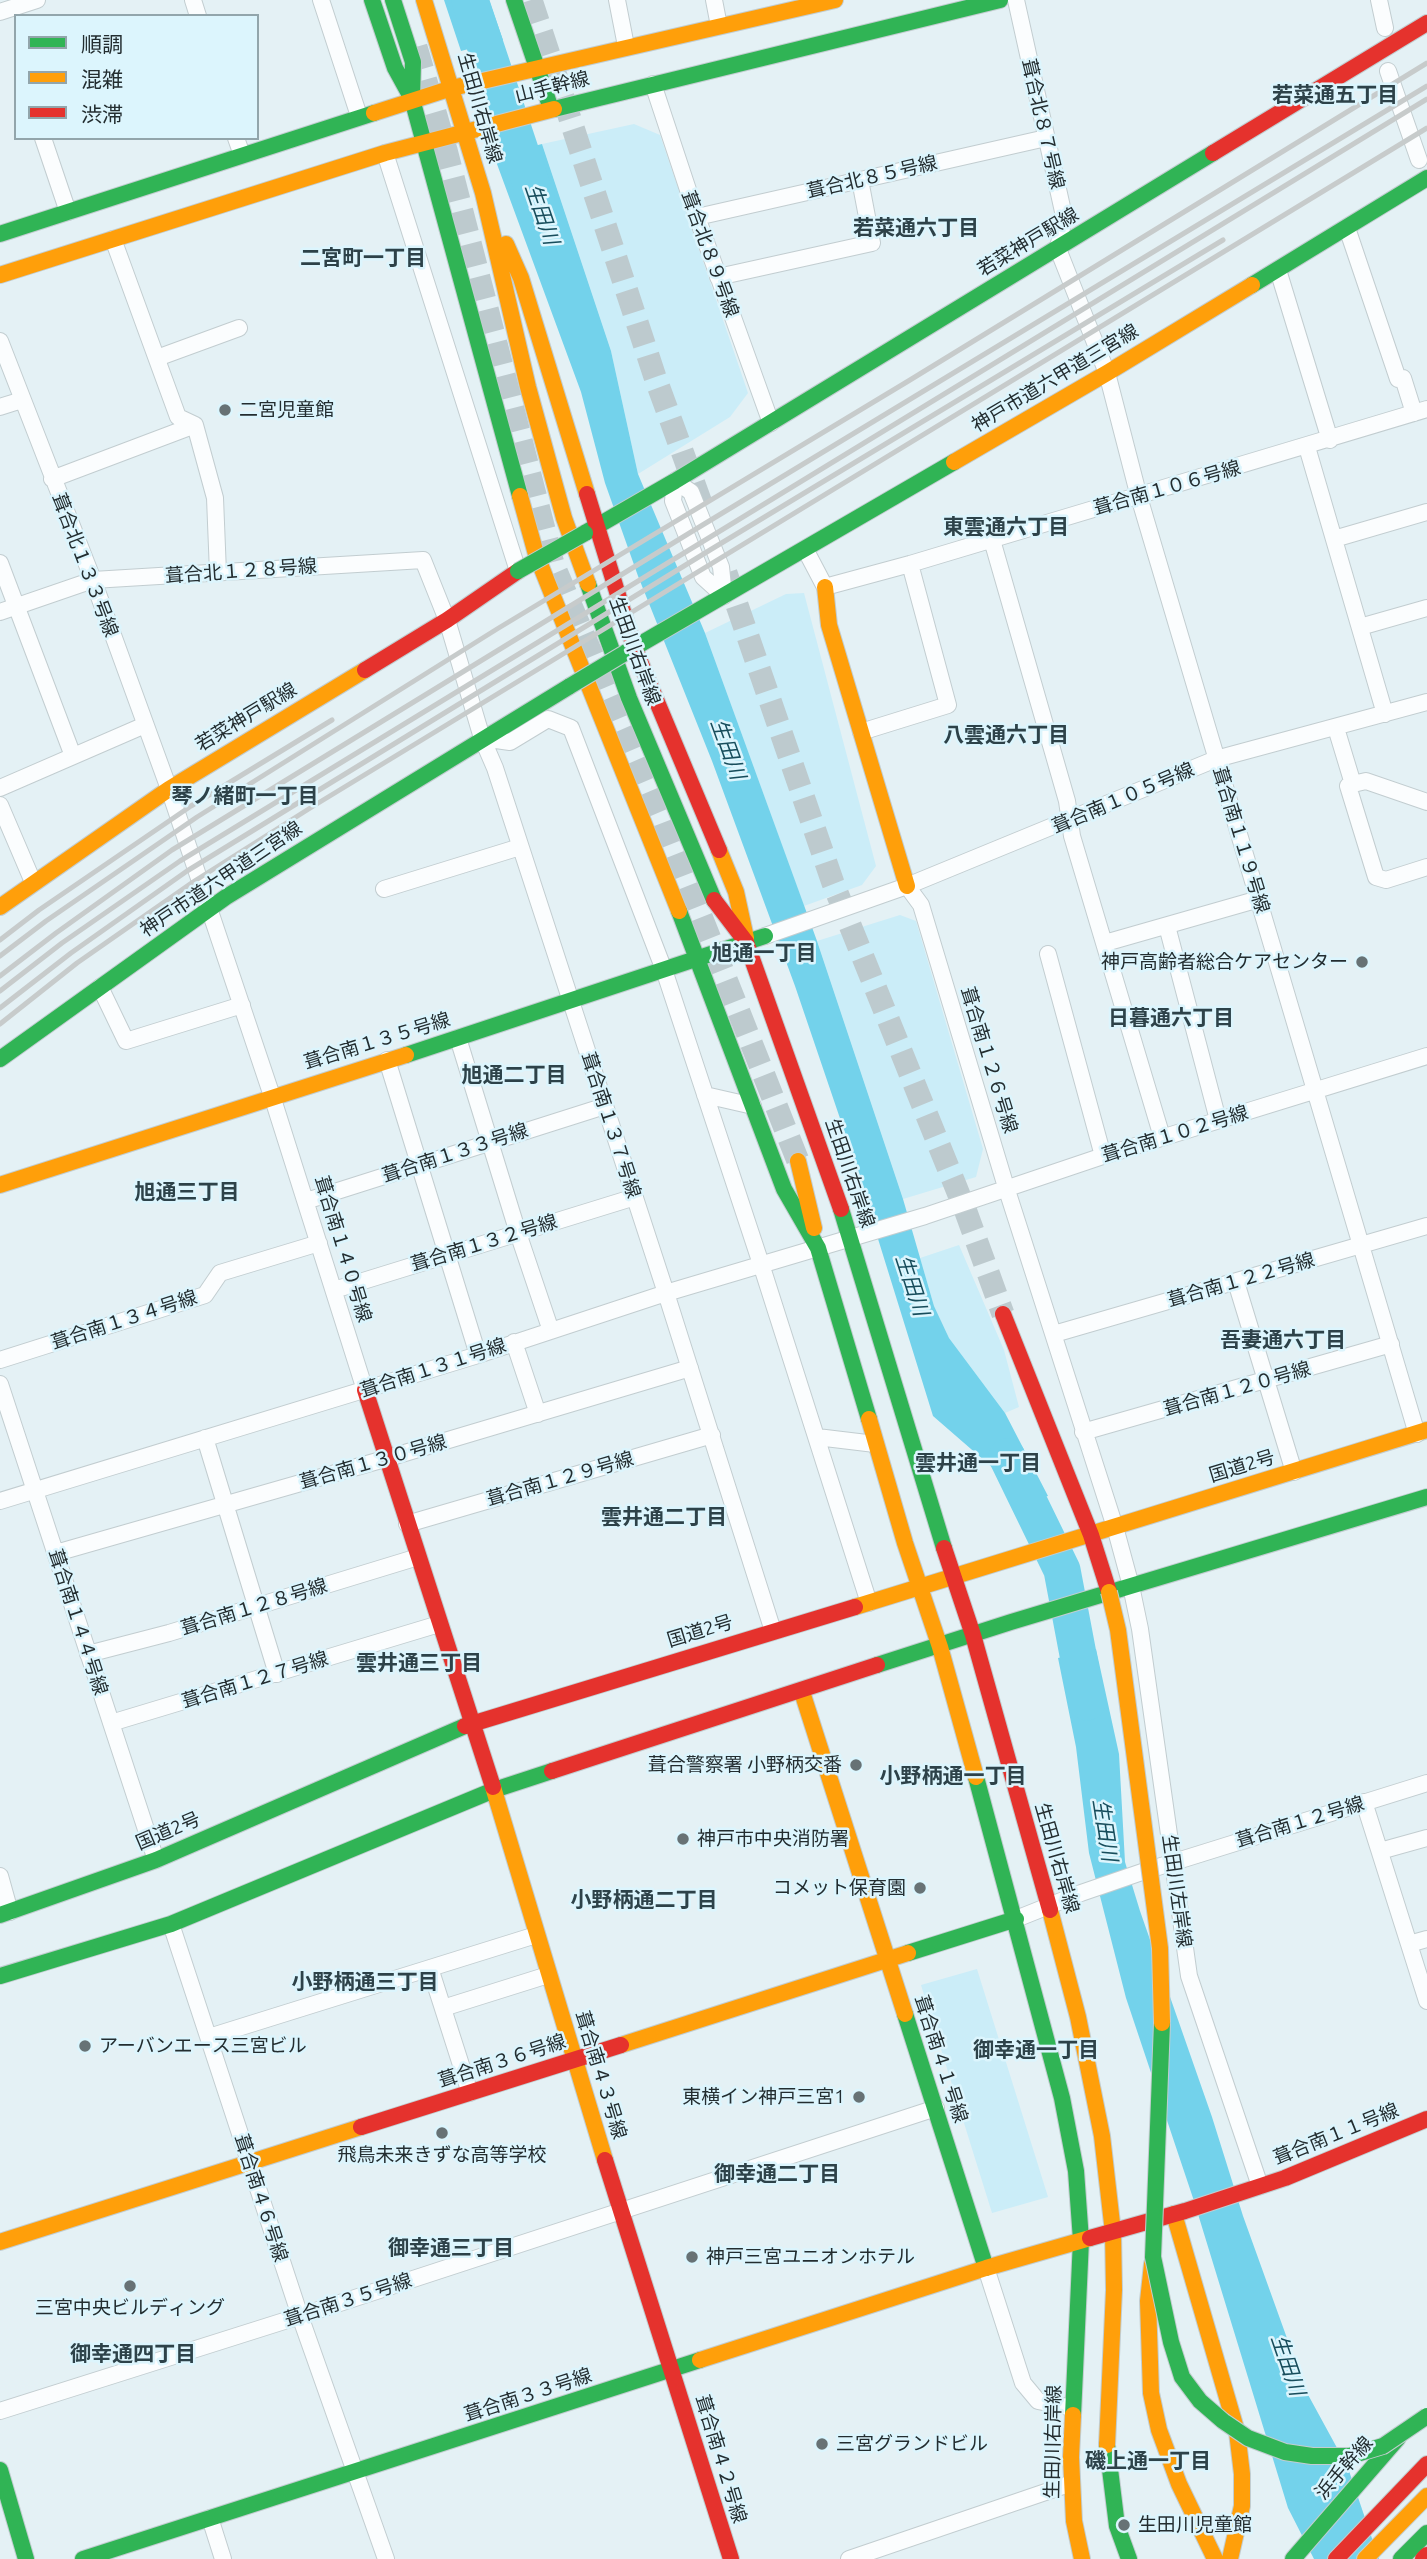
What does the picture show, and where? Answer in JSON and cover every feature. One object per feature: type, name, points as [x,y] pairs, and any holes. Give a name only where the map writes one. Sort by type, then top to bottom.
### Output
[{"type":"main road","points":[[372,0],[395,68],[412,99]]},
{"type":"main road","name":"生田川右岸線","points":[[393,0],[413,62],[412,99],[423,143],[536,555],[697,958],[784,1189],[818,1248],[875,1444],[940,1647],[1016,1919],[1064,2110],[1076,2171],[1081,2240],[1071,2457],[1074,2521],[1082,2559]]},
{"type":"main road","name":"生田川右岸線","points":[[424,0],[483,193],[528,387],[564,518],[629,698],[715,903],[746,942],[836,1192],[857,1236],[1049,1907],[1078,2017],[1097,2110],[1113,2232],[1114,2290],[1107,2457],[1117,2526],[1129,2559]]},
{"type":"main road","points":[[514,0],[551,109]]},
{"type":"main road","name":"山手幹線","points":[[452,88],[515,71],[835,0]]},
{"type":"main road","name":"山手幹線","points":[[0,275],[385,153],[465,131],[1000,0]]},
{"type":"main road","name":"若菜神戸駅線","points":[[0,907],[169,789],[447,620],[518,571],[675,481],[1427,23]]},
{"type":"main road","points":[[0,234],[452,88]]},
{"type":"main road","name":"神戸市道六甲道三宮線","points":[[3,1051],[100,987],[208,909],[482,738],[1107,373],[1427,178]]},
{"type":"main road","points":[[483,193],[521,278],[591,530],[629,650],[736,892],[746,942]]},
{"type":"main road","name":"葺合南１２６号線","points":[[825,587],[829,625],[907,886]]},
{"type":"main road","name":"葺合南１３５号線","points":[[0,1185],[765,936]]},
{"type":"main road","points":[[798,1161],[805,1182],[818,1248]]},
{"type":"main road","points":[[1003,1314],[1091,1535],[1118,1630],[1160,1948],[1163,2047],[1153,2257],[1148,2301],[1151,2393],[1159,2430],[1179,2484],[1215,2559]]},
{"type":"main road","name":"葺合南１４０号線","points":[[365,1390],[494,1790]]},
{"type":"main road","name":"国道2号","points":[[5,1913],[156,1860],[471,1723],[1422,1432]]},
{"type":"main road","points":[[0,1976],[171,1924],[494,1790],[1011,1622],[1427,1497]]},
{"type":"main road","name":"葺合南４１号線","points":[[802,1692],[986,2269]]},
{"type":"main road","name":"葺合南４３号線","points":[[494,1790],[548,1975],[672,2371]]},
{"type":"main road","name":"葺合南３６号線","points":[[0,2242],[1016,1919]]},
{"type":"main road","name":"葺合南１１号線","points":[[1113,2232],[1256,2188],[1427,2119]]},
{"type":"main road","points":[[1179,2213],[1237,2432],[1242,2474],[1242,2506],[1230,2559]]},
{"type":"main road","name":"葺合南３３号線","points":[[83,2559],[986,2269],[1113,2232]]},
{"type":"main road","points":[[1153,2257],[1171,2342],[1182,2377],[1200,2401],[1248,2438],[1285,2452],[1312,2456],[1350,2456],[1383,2446],[1427,2416]]},
{"type":"main road","name":"葺合南４２号線","points":[[672,2371],[731,2559]]},
{"type":"main road","name":"浜手幹線","points":[[1293,2559],[1427,2404]]},
{"type":"main road","points":[[1336,2559],[1427,2463]]},
{"type":"main road","points":[[0,2470],[26,2559]]},
{"type":"main road","points":[[1365,2559],[1427,2496]]},
{"type":"main road","points":[[1401,2559],[1427,2533]]},
{"type":"street","points":[[0,12],[37,0]]},
{"type":"street","points":[[321,0],[359,116]]},
{"type":"street","points":[[617,0],[626,46]]},
{"type":"street","points":[[714,0],[719,26]]},
{"type":"street","name":"葺合北８７号線","points":[[1016,0],[1064,215],[1058,249]]},
{"type":"street","points":[[1379,0],[1385,28]]},
{"type":"street","points":[[1388,71],[1419,160]]},
{"type":"street","name":"葺合北８９号線","points":[[653,84],[697,217],[771,422]]},
{"type":"street","name":"葺合北８５号線","points":[[697,217],[1046,138]]},
{"type":"street","points":[[45,140],[68,212]]},
{"type":"street","points":[[237,140],[242,155]]},
{"type":"street","points":[[385,153],[518,571]]},
{"type":"street","points":[[718,277],[872,243],[860,180]]},
{"type":"street","points":[[1347,228],[1398,379],[1403,378],[1420,411]]},
{"type":"street","points":[[113,239],[178,417],[195,425],[215,498],[218,573]]},
{"type":"street","name":"葺合南１１９号線","points":[[1058,249],[1107,373],[1139,497],[1216,759],[1391,1345],[1422,1432]]},
{"type":"street","points":[[1278,270],[1330,440]]},
{"type":"street","points":[[157,358],[239,328]]},
{"type":"street","name":"葺合北１３３号線","points":[[0,341],[93,580],[169,789]]},
{"type":"street","points":[[0,407],[22,400]]},
{"type":"street","name":"葺合南１０６号線","points":[[825,587],[1139,497],[1420,411]]},
{"type":"street","points":[[52,479],[195,425]]},
{"type":"street","points":[[1307,447],[1385,714]]},
{"type":"street","points":[[675,481],[691,492],[721,567],[724,596]]},
{"type":"street","points":[[1334,539],[1427,512]]},
{"type":"street","points":[[992,540],[1067,801],[1072,836],[1162,1137]]},
{"type":"street","name":"葺合南１２６号線","points":[[805,549],[825,587]]},
{"type":"street","name":"葺合北１２８号線","points":[[0,612],[93,580],[423,560],[447,620]]},
{"type":"street","points":[[0,563],[73,756]]},
{"type":"street","points":[[861,732],[948,705],[910,564]]},
{"type":"street","points":[[1360,627],[1427,608]]},
{"type":"street","name":"葺合南１３７号線","points":[[447,620],[482,738],[495,768],[569,1001],[667,1293],[773,1631]]},
{"type":"street","name":"葺合南１０５号線","points":[[765,936],[907,886],[1216,759],[1427,702]]},
{"type":"street","points":[[482,738],[510,742],[548,719],[571,727],[664,970],[869,1603]]},
{"type":"street","points":[[0,788],[145,725]]},
{"type":"street","points":[[1336,728],[1353,784]]},
{"type":"street","points":[[1427,802],[1366,781],[1348,786],[1376,877],[1386,880],[1427,867]]},
{"type":"street","name":"葺合南１４０号線","points":[[169,789],[272,1096],[365,1390]]},
{"type":"street","points":[[0,805],[6,841],[33,882]]},
{"type":"street","points":[[384,889],[520,847]]},
{"type":"street","name":"葺合南１２６号線","points":[[907,886],[921,905],[1131,1586]]},
{"type":"street","points":[[1105,943],[1259,899]]},
{"type":"street","points":[[1167,926],[1218,1120]]},
{"type":"street","points":[[1048,954],[1103,1156]]},
{"type":"street","points":[[100,987],[126,1041],[242,1005]]},
{"type":"street","points":[[458,1038],[551,1331]]},
{"type":"street","name":"葺合南１０２号線","points":[[857,1236],[1162,1137],[1427,1056]]},
{"type":"street","points":[[387,1060],[478,1356]]},
{"type":"street","points":[[705,1095],[753,1106]]},
{"type":"street","name":"葺合南１３３号線","points":[[306,1201],[604,1106]]},
{"type":"street","name":"葺合南１３２号線","points":[[334,1290],[635,1197]]},
{"type":"street","name":"葺合南１２２号線","points":[[1054,1334],[1427,1226]]},
{"type":"street","name":"葺合南１３１号線","points":[[0,1500],[478,1356],[667,1293],[857,1236]]},
{"type":"street","name":"葺合南１３４号線","points":[[0,1360],[205,1295],[220,1273],[318,1243]]},
{"type":"street","points":[[1236,1282],[1294,1472]]},
{"type":"street","points":[[514,1342],[538,1414]]},
{"type":"street","name":"葺合南１２０号線","points":[[1083,1432],[1391,1345]]},
{"type":"street","name":"葺合南１３０号線","points":[[56,1553],[690,1368]]},
{"type":"street","name":"葺合南１４４号線","points":[[0,1384],[156,1860]]},
{"type":"street","name":"葺合南１２９号線","points":[[407,1524],[712,1435]]},
{"type":"street","points":[[817,1437],[875,1444]]},
{"type":"street","points":[[205,1438],[277,1674]]},
{"type":"street","name":"葺合南１２８号線","points":[[88,1654],[169,1633],[418,1557]]},
{"type":"street","name":"生田川左岸線","points":[[1131,1586],[1140,1629],[1189,1976],[1256,2188]]},
{"type":"street","name":"葺合南１２７号線","points":[[111,1723],[439,1624]]},
{"type":"street","name":"葺合南１２号線","points":[[1016,1919],[1142,1872],[1427,1783]]},
{"type":"street","points":[[1364,1802],[1427,2001]]},
{"type":"street","points":[[1380,1851],[1427,1838]]},
{"type":"street","points":[[0,1876],[5,1913]]},
{"type":"street","name":"葺合南４６号線","points":[[171,1924],[300,2316],[386,2559]]},
{"type":"street","points":[[209,2037],[536,1935]]},
{"type":"street","points":[[1409,1944],[1427,1939]]},
{"type":"street","points":[[430,1968],[470,2094]]},
{"type":"street","points":[[443,2008],[548,1975]]},
{"type":"street","name":"葺合南３５号線","points":[[0,2411],[936,2108]]},
{"type":"street","name":"葺合南４１号線","points":[[986,2269],[1023,2383],[1038,2401],[1073,2408]]},
{"type":"street","points":[[849,2559],[1072,2483]]},
{"type":"street","points":[[210,2518],[223,2559]]},
{"type":"shaded area","points":[[634,124],[660,135],[748,393],[730,417],[638,474],[611,351],[542,144]]},
{"type":"shaded area","points":[[804,593],[876,866],[862,885],[804,906],[705,633],[786,594]]},
{"type":"shaded area","points":[[900,915],[916,921],[983,1149],[976,1177],[903,1199],[817,941]]},
{"type":"shaded area","points":[[959,1245],[1004,1350],[1019,1407],[1005,1413],[949,1338],[934,1306],[920,1258]]},
{"type":"shaded area","points":[[977,1969],[1048,2197],[992,2213],[921,1985]]},
{"type":"water","points":[[444,0],[489,0],[503,40],[461,51]]},
{"type":"water","points":[[542,144],[611,351],[638,474],[705,633],[817,941],[903,1199],[934,1306],[949,1338],[1005,1413],[1048,1496],[1011,1506],[994,1469],[933,1416],[847,1139],[795,986],[712,761],[638,576],[605,483],[581,392],[494,156]]},
{"type":"water","points":[[1096,1649],[1119,1754],[1125,1862],[1140,1911],[1212,2117],[1243,2216],[1306,2391],[1348,2468],[1379,2559],[1314,2559],[1288,2508],[1194,2201],[1126,1998],[1089,1853],[1076,1747],[1058,1658]]},
{"type":"waterway","name":"生田川","points":[[470,0],[536,198]]},
{"type":"waterway","name":"生田川","points":[[1007,1457],[1062,1570],[1087,1702]]},
{"type":"tunnel","points":[[531,0],[655,377],[705,514]]},
{"type":"tunnel","points":[[416,47],[446,150],[553,564],[662,818],[798,1161]]},
{"type":"tunnel","points":[[726,573],[833,883],[966,1212],[1003,1314]]},
{"type":"railway","points":[[0,956],[197,817],[497,629],[1427,63]]},
{"type":"railway","points":[[0,976],[172,850],[1427,86]]},
{"type":"railway","points":[[0,991],[62,943],[180,861],[1427,99]]},
{"type":"railway","points":[[0,1024],[77,963],[193,882],[315,805],[1427,128]]},
{"type":"railway","points":[[0,1008],[71,953],[187,871],[1223,240]]},
{"type":"railway","points":[[0,940],[39,910],[191,806],[332,720]]},
{"type":"traffic: fast","points":[[372,0],[395,68],[412,99]]},
{"type":"traffic: fast","points":[[393,0],[413,62],[412,99],[520,496]]},
{"type":"traffic: fast","points":[[514,0],[551,109]]},
{"type":"traffic: fast","points":[[554,109],[1000,0]]},
{"type":"traffic: fast","points":[[0,234],[374,113]]},
{"type":"traffic: fast","points":[[585,533],[675,481],[1213,153]]},
{"type":"traffic: fast","points":[[1252,285],[1427,178]]},
{"type":"traffic: fast","points":[[625,653],[954,462]]},
{"type":"traffic: fast","points":[[518,571],[585,533]]},
{"type":"traffic: fast","points":[[588,584],[629,698],[714,900]]},
{"type":"traffic: fast","points":[[570,686],[625,653]]},
{"type":"traffic: fast","points":[[0,1059],[226,897],[570,686]]},
{"type":"traffic: fast","points":[[679,911],[784,1189],[818,1248],[869,1419]]},
{"type":"traffic: fast","points":[[406,1055],[765,936]]},
{"type":"traffic: fast","points":[[841,1209],[944,1548]]},
{"type":"traffic: fast","points":[[877,1665],[1427,1497]]},
{"type":"traffic: fast","points":[[0,1915],[156,1860],[465,1726]]},
{"type":"traffic: fast","points":[[0,1976],[171,1924],[494,1790],[552,1771]]},
{"type":"traffic: fast","points":[[976,1777],[1062,2098],[1076,2171],[1081,2240],[1073,2415]]},
{"type":"traffic: fast","points":[[908,1953],[1016,1919]]},
{"type":"traffic: fast","points":[[905,2014],[986,2268]]},
{"type":"traffic: fast","points":[[1162,2023],[1153,2257],[1171,2342],[1182,2377],[1200,2401],[1223,2421],[1248,2438],[1285,2452],[1312,2456],[1350,2456],[1383,2446],[1427,2416]]},
{"type":"traffic: fast","points":[[83,2559],[700,2360]]},
{"type":"traffic: fast","points":[[1293,2559],[1398,2438]]},
{"type":"traffic: fast","points":[[1107,2445],[1117,2526],[1129,2559]]},
{"type":"traffic: fast","points":[[0,2470],[26,2559]]},
{"type":"traffic: fast","points":[[1401,2559],[1427,2533]]},
{"type":"traffic: slow","points":[[424,0],[483,193],[528,387],[564,518],[588,584]]},
{"type":"traffic: slow","points":[[374,113],[452,88],[835,0]]},
{"type":"traffic: slow","points":[[0,275],[385,153],[554,109]]},
{"type":"traffic: slow","points":[[506,244],[521,278],[587,494]]},
{"type":"traffic: slow","points":[[954,462],[1252,285]]},
{"type":"traffic: slow","points":[[520,496],[536,554],[679,911]]},
{"type":"traffic: slow","points":[[825,587],[829,625],[907,886]]},
{"type":"traffic: slow","points":[[0,907],[169,789],[365,670]]},
{"type":"traffic: slow","points":[[719,850],[736,892],[746,938]]},
{"type":"traffic: slow","points":[[0,1185],[406,1055]]},
{"type":"traffic: slow","points":[[798,1161],[814,1228]]},
{"type":"traffic: slow","points":[[869,1419],[905,1543],[940,1647],[976,1777]]},
{"type":"traffic: slow","points":[[855,1607],[1427,1430]]},
{"type":"traffic: slow","points":[[1109,1592],[1118,1630],[1160,1948],[1162,2023]]},
{"type":"traffic: slow","points":[[802,1692],[905,2014]]},
{"type":"traffic: slow","points":[[493,1787],[605,2160]]},
{"type":"traffic: slow","points":[[1050,1910],[1078,2017],[1102,2136],[1113,2232],[1114,2290],[1107,2445]]},
{"type":"traffic: slow","points":[[621,2045],[908,1953]]},
{"type":"traffic: slow","points":[[0,2242],[361,2127]]},
{"type":"traffic: slow","points":[[1174,2214],[1237,2432],[1242,2474],[1242,2506],[1230,2559]]},
{"type":"traffic: slow","points":[[700,2360],[986,2268],[1090,2238]]},
{"type":"traffic: slow","points":[[1152,2264],[1148,2301],[1151,2393],[1159,2430],[1179,2484],[1215,2559]]},
{"type":"traffic: slow","points":[[1073,2415],[1071,2457],[1074,2521],[1082,2559]]},
{"type":"traffic: slow","points":[[1365,2559],[1427,2496]]},
{"type":"traffic: jam","points":[[1213,153],[1427,23]]},
{"type":"traffic: jam","points":[[587,494],[634,647],[719,850]]},
{"type":"traffic: jam","points":[[365,670],[447,620],[518,571]]},
{"type":"traffic: jam","points":[[714,900],[746,942],[841,1209]]},
{"type":"traffic: jam","points":[[1003,1314],[1091,1535],[1109,1592]]},
{"type":"traffic: jam","points":[[365,1390],[493,1787]]},
{"type":"traffic: jam","points":[[944,1548],[973,1635],[1050,1910]]},
{"type":"traffic: jam","points":[[465,1726],[855,1607]]},
{"type":"traffic: jam","points":[[552,1771],[877,1665]]},
{"type":"traffic: jam","points":[[361,2127],[621,2045]]},
{"type":"traffic: jam","points":[[1090,2238],[1185,2211],[1285,2178],[1427,2119]]},
{"type":"traffic: jam","points":[[605,2160],[731,2559]]},
{"type":"traffic: jam","points":[[1336,2559],[1427,2464]]},
{"type":"traffic: jam","points":[[1423,2559],[1427,2555]]},
{"type":"place","name":"二宮児童館","points":[[225,410]]},
{"type":"place","name":"神戸高齢者総合ケアセンター","points":[[1362,962]]},
{"type":"place","name":"葺合警察署 小野柄交番","points":[[856,1765]]},
{"type":"place","name":"神戸市中央消防署","points":[[683,1839]]},
{"type":"place","name":"コメット保育園","points":[[920,1888]]},
{"type":"place","name":"アーバンエース三宮ビル","points":[[85,2046]]},
{"type":"place","name":"東横イン神戸三宮1","points":[[859,2097]]},
{"type":"place","name":"飛鳥未来きずな高等学校","points":[[442,2133]]},
{"type":"place","name":"神戸三宮ユニオンホテル","points":[[692,2257]]},
{"type":"place","name":"三宮中央ビルディング","points":[[130,2286]]},
{"type":"place","name":"三宮グランドビル","points":[[822,2444]]},
{"type":"place","name":"生田川児童館","points":[[1124,2525]]},
{"type":"district","name":"若菜通五丁目","points":[[1335,95]]},
{"type":"district","name":"若菜通六丁目","points":[[916,228]]},
{"type":"district","name":"二宮町一丁目","points":[[363,258]]},
{"type":"district","name":"東雲通六丁目","points":[[1006,527]]},
{"type":"district","name":"八雲通六丁目","points":[[1006,735]]},
{"type":"district","name":"琴ノ緒町一丁目","points":[[245,796]]},
{"type":"district","name":"旭通一丁目","points":[[764,953]]},
{"type":"district","name":"日暮通六丁目","points":[[1171,1018]]},
{"type":"district","name":"旭通二丁目","points":[[514,1075]]},
{"type":"district","name":"旭通三丁目","points":[[187,1192]]},
{"type":"district","name":"吾妻通六丁目","points":[[1283,1340]]},
{"type":"district","name":"雲井通一丁目","points":[[978,1463]]},
{"type":"district","name":"雲井通二丁目","points":[[664,1517]]},
{"type":"district","name":"雲井通三丁目","points":[[419,1663]]},
{"type":"district","name":"小野柄通一丁目","points":[[953,1776]]},
{"type":"district","name":"小野柄通二丁目","points":[[644,1900]]},
{"type":"district","name":"小野柄通三丁目","points":[[365,1982]]},
{"type":"district","name":"御幸通一丁目","points":[[1036,2050]]},
{"type":"district","name":"御幸通二丁目","points":[[777,2174]]},
{"type":"district","name":"御幸通三丁目","points":[[451,2248]]},
{"type":"district","name":"御幸通四丁目","points":[[133,2354]]},
{"type":"district","name":"磯上通一丁目","points":[[1148,2461]]}]
